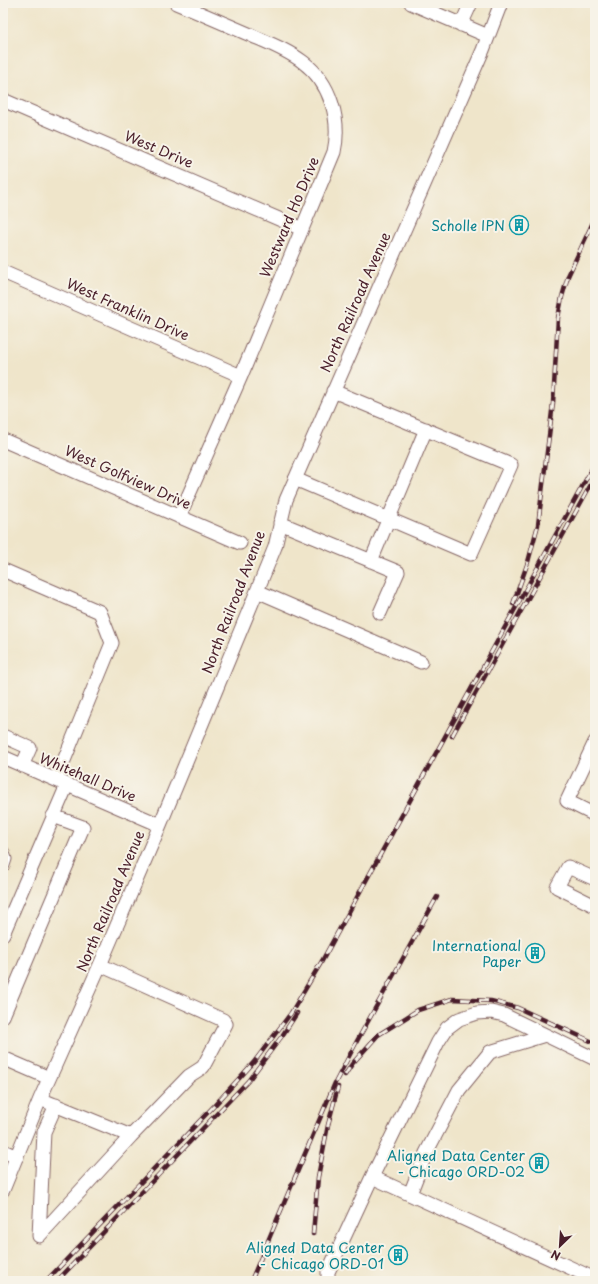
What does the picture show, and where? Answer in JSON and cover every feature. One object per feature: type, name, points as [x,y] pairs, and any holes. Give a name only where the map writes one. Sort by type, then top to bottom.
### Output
[{"type":"street","name":"Westward Ho Drive","points":[[176,3],[286,51],[305,63],[324,85],[335,111],[336,123],[336,142],[334,152],[241,376],[179,517]]},
{"type":"street","points":[[411,3],[488,36]]},
{"type":"street","points":[[461,25],[471,3]]},
{"type":"street","name":"North Railroad Avenue","points":[[3,1190],[49,1078],[100,965],[160,825],[257,591],[275,546],[286,500],[501,3]]},
{"type":"street","name":"West Drive","points":[[3,100],[302,229]]},
{"type":"street","name":"West Franklin Drive","points":[[3,272],[241,376]]},
{"type":"street","points":[[295,479],[471,554],[511,464],[333,391]]},
{"type":"street","points":[[371,561],[426,429]]},
{"type":"street","name":"West Golfview Drive","points":[[3,440],[240,543]]},
{"type":"street","points":[[280,523],[398,572],[380,613]]},
{"type":"street","points":[[3,570],[100,612],[112,643],[61,783],[54,816],[3,934]]},
{"type":"street","points":[[257,591],[421,662]]},
{"type":"street","points":[[3,736],[30,748],[22,766]]},
{"type":"street","points":[[595,742],[567,801],[595,814]]},
{"type":"street","name":"Whitehall Drive","points":[[3,757],[160,825]]},
{"type":"street","points":[[3,1016],[83,827],[54,816]]},
{"type":"street","points":[[3,853],[5,859],[3,864]]},
{"type":"street","points":[[595,879],[568,867],[557,888],[595,906]]},
{"type":"street","points":[[56,1105],[44,1132],[39,1236],[131,1136],[190,1076],[203,1067],[226,1024],[223,1020],[100,965]]},
{"type":"street","points":[[328,1281],[328,1272],[372,1177],[438,1042],[447,1028],[459,1019],[477,1013],[491,1012],[504,1015],[595,1059]]},
{"type":"street","points":[[410,1194],[426,1153],[459,1090],[490,1052],[545,1035]]},
{"type":"street","points":[[3,1058],[49,1078]]},
{"type":"street","points":[[40,1099],[131,1136]]},
{"type":"street","points":[[3,1151],[17,1157]]},
{"type":"street","points":[[372,1177],[595,1280]]},
{"type":"railway","points":[[513,604],[528,562],[538,525],[553,403],[558,318],[562,297],[568,276],[595,218]]},
{"type":"railway","points":[[46,1281],[214,1106],[254,1062],[291,1013],[322,961],[595,463]]},
{"type":"railway","points":[[452,736],[595,477]]},
{"type":"railway","points":[[251,1281],[335,1083],[437,897]]},
{"type":"railway","points":[[345,1075],[352,1064],[378,1035],[418,1010],[452,999],[491,1001],[518,1008],[595,1043]]},
{"type":"railway","points":[[57,1281],[248,1081],[282,1036],[297,1013]]},
{"type":"railway","points":[[313,1234],[318,1177],[328,1125],[338,1087]]},
{"type":"place","name":"Scholle IPN","points":[[519,225]]},
{"type":"place","name":"International Paper","points":[[535,953]]},
{"type":"place","name":"Aligned Data Center - Chicago ORD-02","points":[[539,1163]]},
{"type":"place","name":"Aligned Data Center - Chicago ORD-01","points":[[398,1255]]}]
